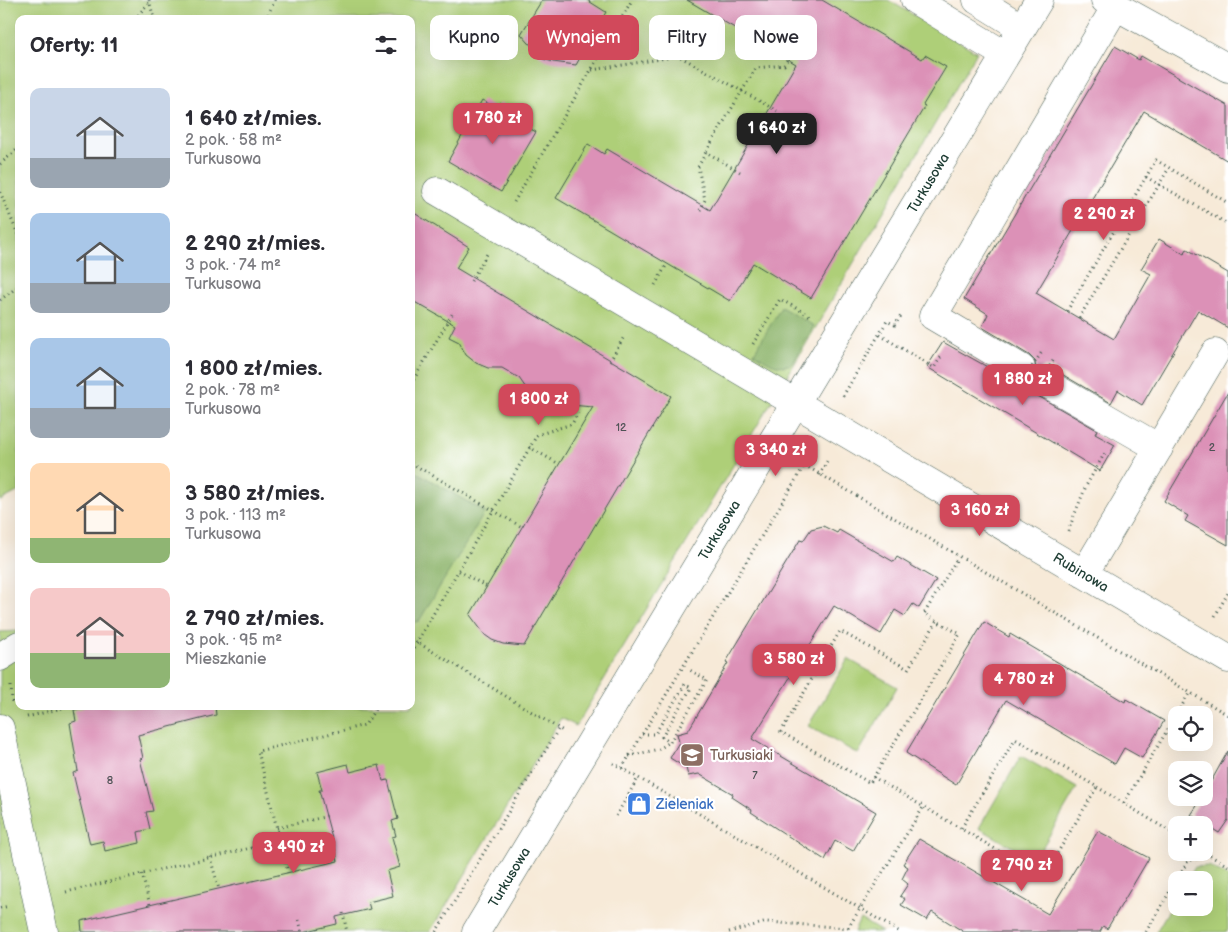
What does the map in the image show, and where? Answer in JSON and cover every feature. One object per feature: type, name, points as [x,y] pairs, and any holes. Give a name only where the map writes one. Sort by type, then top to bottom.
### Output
[{"type":"street","points":[[915,0],[1005,55]]},
{"type":"street","points":[[977,0],[1022,28]]},
{"type":"street","name":"Turkusowa","points":[[476,932],[1039,0]]},
{"type":"street","points":[[1022,378],[932,316],[1111,3],[1228,68]]},
{"type":"street","name":"Rubinowa","points":[[437,190],[1228,659]]},
{"type":"street","points":[[1084,574],[1215,353]]},
{"type":"street","points":[[1039,388],[1159,448]]},
{"type":"street","points":[[0,657],[15,648]]},
{"type":"street","points":[[7,719],[44,932]]},
{"type":"path","points":[[268,15],[275,0]]},
{"type":"path","points":[[499,228],[632,0]]},
{"type":"path","points":[[139,15],[150,1]]},
{"type":"path","points":[[150,1],[153,15]]},
{"type":"path","points":[[591,70],[679,56],[777,111]]},
{"type":"path","points":[[700,210],[705,200],[698,167],[706,152],[756,68],[784,65],[787,60]]},
{"type":"path","points":[[0,164],[15,151]]},
{"type":"path","points":[[706,152],[740,172]]},
{"type":"path","points":[[1067,311],[1156,160],[1228,202]]},
{"type":"path","points":[[1079,318],[1169,168]]},
{"type":"path","points":[[1146,178],[1228,224]]},
{"type":"path","points":[[0,192],[15,228]]},
{"type":"path","points":[[0,300],[15,289]]},
{"type":"path","points":[[752,347],[780,299],[818,321]]},
{"type":"path","points":[[415,377],[454,312]]},
{"type":"path","points":[[880,335],[934,368],[945,349]]},
{"type":"path","points":[[415,645],[537,434],[572,424],[578,413]]},
{"type":"path","points":[[530,447],[559,464]]},
{"type":"path","points":[[1064,538],[1086,486],[1109,447]]},
{"type":"path","points":[[415,465],[522,527]]},
{"type":"path","points":[[622,768],[804,466],[1228,715]]},
{"type":"path","points":[[937,621],[908,669],[840,630],[781,732],[870,783],[960,634],[937,621],[924,614],[958,557]]},
{"type":"path","points":[[459,571],[487,587]]},
{"type":"path","points":[[1210,623],[1228,593]]},
{"type":"path","points":[[417,642],[559,728],[436,932]]},
{"type":"path","points":[[629,756],[659,749],[670,742],[706,680],[688,669]]},
{"type":"path","points":[[7,719],[12,682]]},
{"type":"path","points":[[642,734],[655,734],[685,684],[691,688],[662,737],[670,742]]},
{"type":"path","points":[[1124,803],[1190,692]]},
{"type":"path","points":[[25,717],[54,710]]},
{"type":"path","points":[[288,873],[258,751],[365,725],[374,710]]},
{"type":"path","points":[[961,829],[1015,739],[1168,830]]},
{"type":"path","points":[[587,748],[900,932]]},
{"type":"path","points":[[873,777],[1043,877],[1097,787]]},
{"type":"path","points":[[616,816],[638,778]]},
{"type":"path","points":[[729,932],[767,922],[848,930],[924,806]]},
{"type":"path","points":[[277,828],[328,816]]},
{"type":"path","points":[[0,908],[280,841],[327,853],[330,862]]},
{"type":"path","points":[[210,857],[219,889]]},
{"type":"path","points":[[1213,857],[1228,866]]},
{"type":"path","points":[[142,874],[150,905]]},
{"type":"path","points":[[1146,932],[1168,896]]},
{"type":"path","points":[[343,913],[347,932]]},
{"type":"path","points":[[299,920],[302,932]]},
{"type":"green space","points":[[0,0],[888,0],[977,52],[795,363],[576,726],[561,718],[430,932],[0,932],[0,632],[15,631],[15,710],[415,710],[415,15],[15,15],[15,493],[0,501]]},
{"type":"green space","points":[[781,307],[814,326],[793,363],[783,366],[772,364],[754,353]]},
{"type":"green space","points":[[415,471],[485,512],[419,621],[415,622]]},
{"type":"green space","points":[[848,659],[897,687],[858,754],[808,726]]},
{"type":"green space","points":[[1021,756],[1077,788],[1035,860],[979,828]]},
{"type":"green space","points":[[1209,866],[1228,877],[1228,929],[1226,932],[1156,932],[1168,912],[1168,916],[1213,916],[1213,871],[1193,871],[1195,867]]},
{"type":"green space","points":[[860,919],[882,932],[854,932]]},
{"type":"building","points":[[542,0],[587,0],[606,12],[604,15],[533,15]]},
{"type":"building","points":[[687,0],[822,0],[922,59],[925,55],[946,67],[923,105],[925,106],[811,298],[753,263],[730,301],[556,198],[588,144],[604,154],[607,149],[710,210],[796,64],[789,60],[817,60],[817,15],[735,15],[735,28],[725,22],[725,15],[713,15]]},
{"type":"building","points":[[528,23],[528,42],[521,34]]},
{"type":"building","points":[[1115,46],[1139,60],[1141,56],[1228,106],[1228,161],[1144,111],[1036,293],[1114,339],[1151,274],[1141,269],[1159,239],[1184,254],[1187,249],[1228,273],[1228,328],[1198,310],[1142,405],[1118,390],[1111,403],[1053,369],[1045,367],[1036,372],[1035,361],[1029,355],[982,327],[988,314],[964,299]]},
{"type":"building","points":[[546,60],[579,60],[576,65]]},
{"type":"building","points":[[482,100],[497,109],[500,103],[526,118],[522,124],[536,132],[501,192],[448,161]]},
{"type":"building","points":[[415,213],[469,247],[456,268],[671,396],[524,646],[503,644],[492,640],[485,635],[470,615],[593,407],[548,403],[537,399],[528,391],[519,378],[502,368],[488,368],[476,363],[466,355],[459,342],[449,337],[455,325],[415,302]]},
{"type":"building","points":[[943,342],[1014,382],[1021,384],[1031,379],[1032,390],[1038,396],[1097,430],[1095,434],[1115,445],[1100,471],[927,367]]},
{"type":"building","points":[[1228,392],[1228,545],[1185,521],[1188,516],[1164,501]]},
{"type":"building","points":[[823,526],[837,533],[839,530],[894,562],[897,557],[936,580],[919,608],[913,604],[905,616],[895,610],[881,634],[834,606],[752,739],[876,812],[853,851],[835,841],[825,860],[751,812],[752,810],[732,797],[733,794],[699,774],[688,776],[686,768],[670,758],[679,742],[677,734],[688,731],[728,663],[726,662],[800,540],[803,541],[811,529]]},
{"type":"building","points":[[984,622],[1009,637],[1010,634],[1125,702],[1126,699],[1164,721],[1142,758],[1124,748],[1115,764],[1006,700],[956,785],[906,753]]},
{"type":"building","points":[[74,710],[215,710],[216,715],[138,735],[143,758],[140,759],[153,811],[146,812],[150,829],[138,832],[140,843],[105,851],[103,841],[90,844],[73,773],[78,771],[70,723],[76,721]]},
{"type":"building","points":[[1228,751],[1228,820],[1219,833],[1213,829],[1213,816],[1191,815],[1197,806],[1213,806],[1213,778]]},
{"type":"building","points":[[348,764],[350,772],[379,765],[383,781],[388,780],[398,819],[392,821],[396,836],[392,837],[400,867],[387,871],[393,896],[368,902],[370,909],[336,917],[337,924],[303,932],[82,932],[81,921],[338,861],[319,790],[322,790],[317,772]]},
{"type":"building","points":[[1098,831],[1149,858],[1107,929],[1103,926],[1100,932],[964,932],[932,912],[927,920],[901,905],[905,899],[900,896],[908,884],[902,879],[908,867],[903,864],[919,839],[1048,914]]},
{"type":"place","name":"Turkusiaki","points":[[692,755]]},
{"type":"place","name":"Zieleniak","points":[[639,804]]}]
